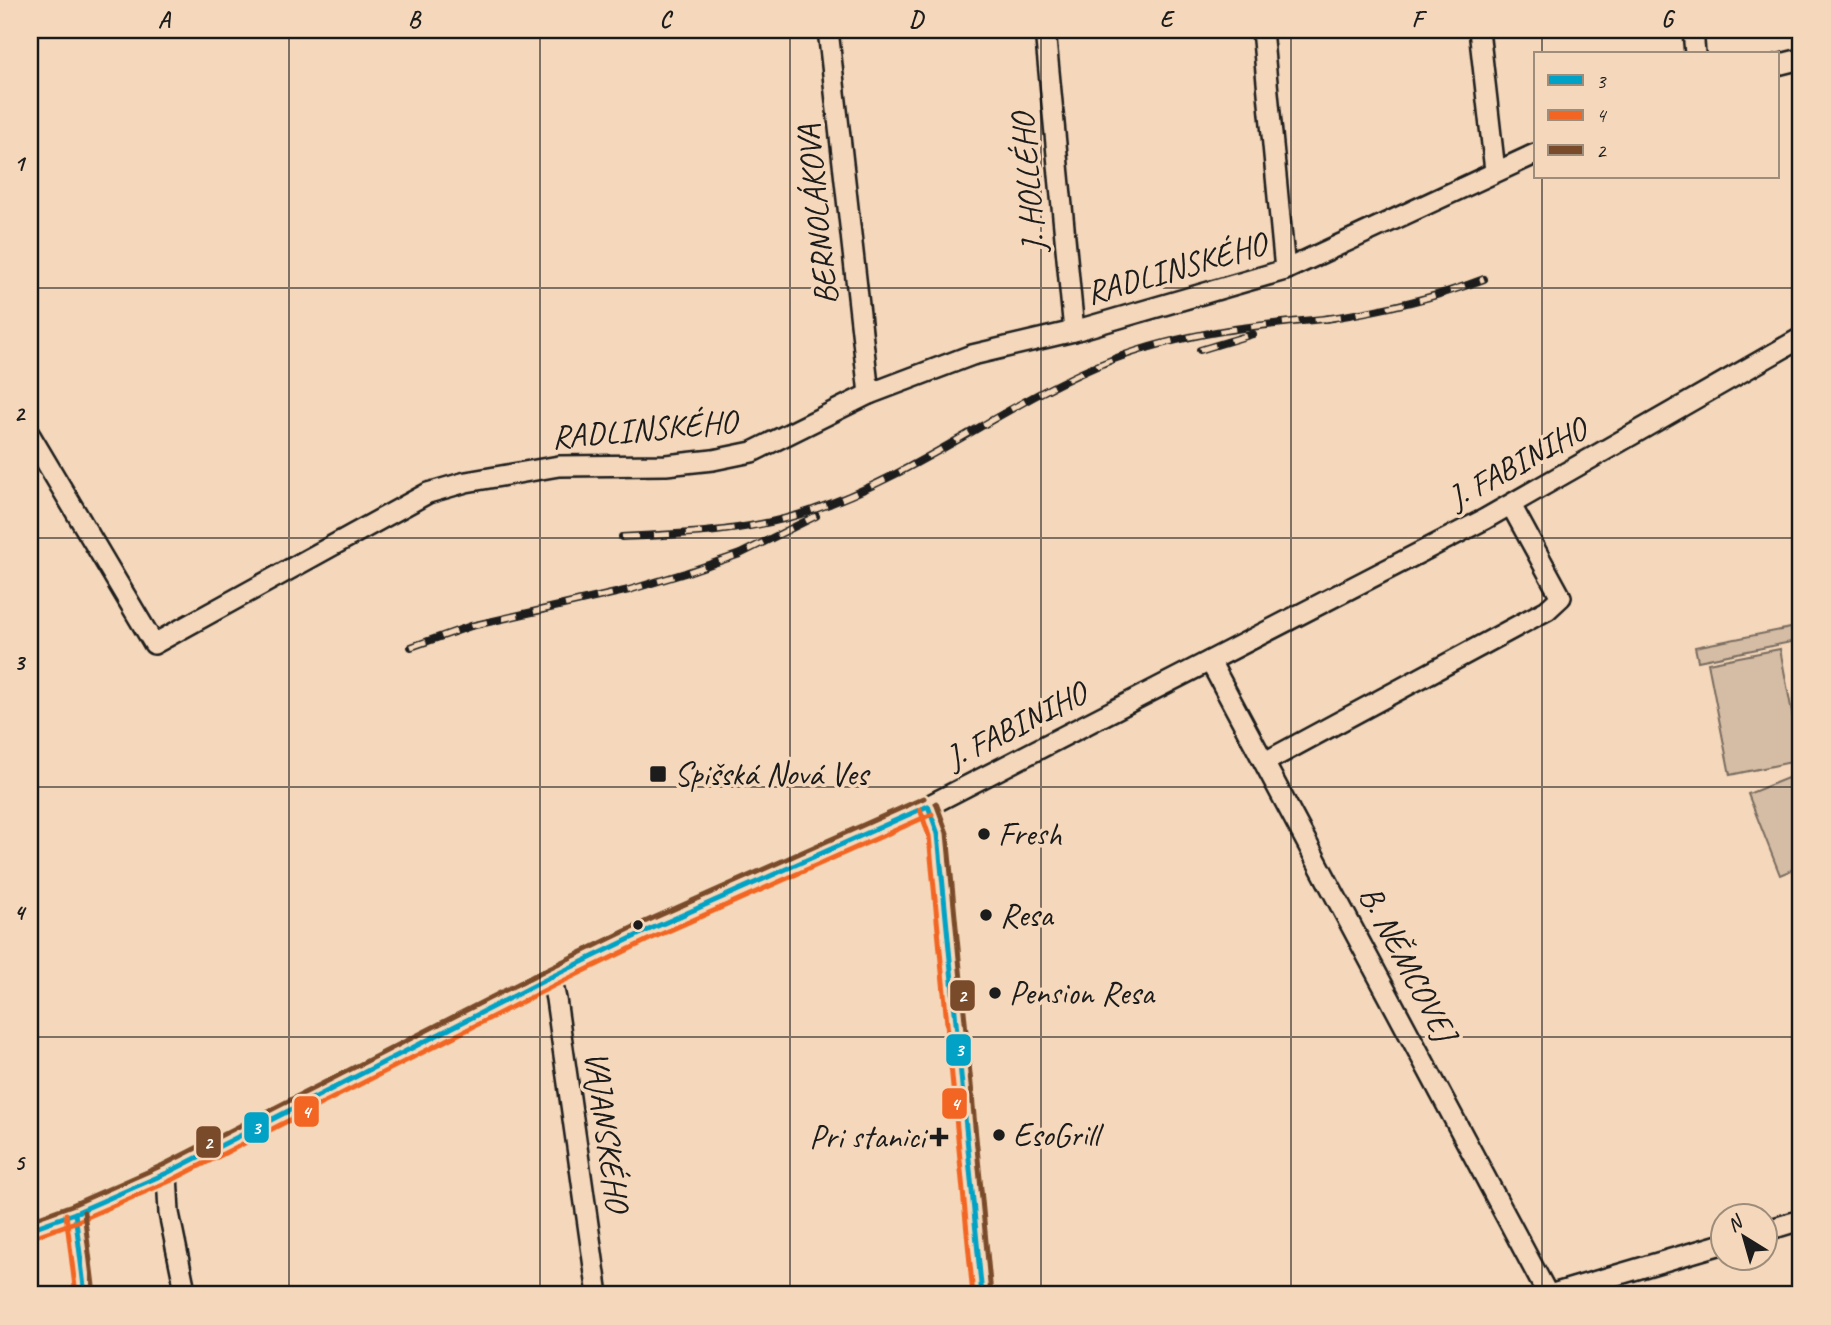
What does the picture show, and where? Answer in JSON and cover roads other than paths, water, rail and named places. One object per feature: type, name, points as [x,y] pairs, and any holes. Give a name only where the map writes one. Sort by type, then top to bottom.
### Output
[{"type":"street","name":"BERNOLÁKOVA","points":[[828,30],[869,394]]},
{"type":"street","name":"J. HOLLÉHO","points":[[1045,30],[1074,331]]},
{"type":"street","points":[[1262,30],[1285,270]]},
{"type":"street","points":[[1479,30],[1495,171]]},
{"type":"street","points":[[1693,30],[1695,52]]},
{"type":"street","points":[[1778,65],[1801,59]]},
{"type":"street","name":"RADLINSKÉHO","points":[[30,435],[154,644],[428,494],[466,482],[559,466],[666,465],[752,452],[869,394],[972,355],[1074,331],[1285,270],[1534,154]]},
{"type":"street","name":"J. FABINIHO","points":[[30,1229],[75,1213],[167,1173],[551,977],[928,806],[1511,505],[1801,338]]},
{"type":"street","points":[[1265,762],[1546,610],[1561,597],[1511,505]]},
{"type":"street","name":"B. NĚMCOVEJ","points":[[1210,661],[1549,1295]]},
{"type":"street","points":[[928,806],[938,834],[982,1295]]},
{"type":"street","name":"VAJANSKÉHO","points":[[551,977],[598,1295]]},
{"type":"street","points":[[167,1173],[169,1213],[186,1295]]},
{"type":"street","points":[[1778,1227],[1801,1220]]},
{"type":"street","points":[[1549,1295],[1708,1248]]},
{"type":"railway","points":[[1325,319],[1405,304],[1484,279]]},
{"type":"railway","points":[[622,537],[741,528],[810,511],[888,478],[1037,395],[1114,359],[1195,336],[1333,318]]},
{"type":"railway","points":[[1200,350],[1253,334]]},
{"type":"railway","points":[[411,647],[471,626],[629,590],[685,573],[740,554],[816,516]]},
{"type":"place","name":"Spišská Nová Ves","points":[[658,774]]},
{"type":"place","name":"Fresh","points":[[984,834]]},
{"type":"place","name":"Resa","points":[[986,915]]},
{"type":"place","name":"Pension Resa","points":[[995,993]]},
{"type":"place","name":"EsoGrill","points":[[999,1135]]},
{"type":"place","name":"Pri stanici","points":[[939,1137]]}]
